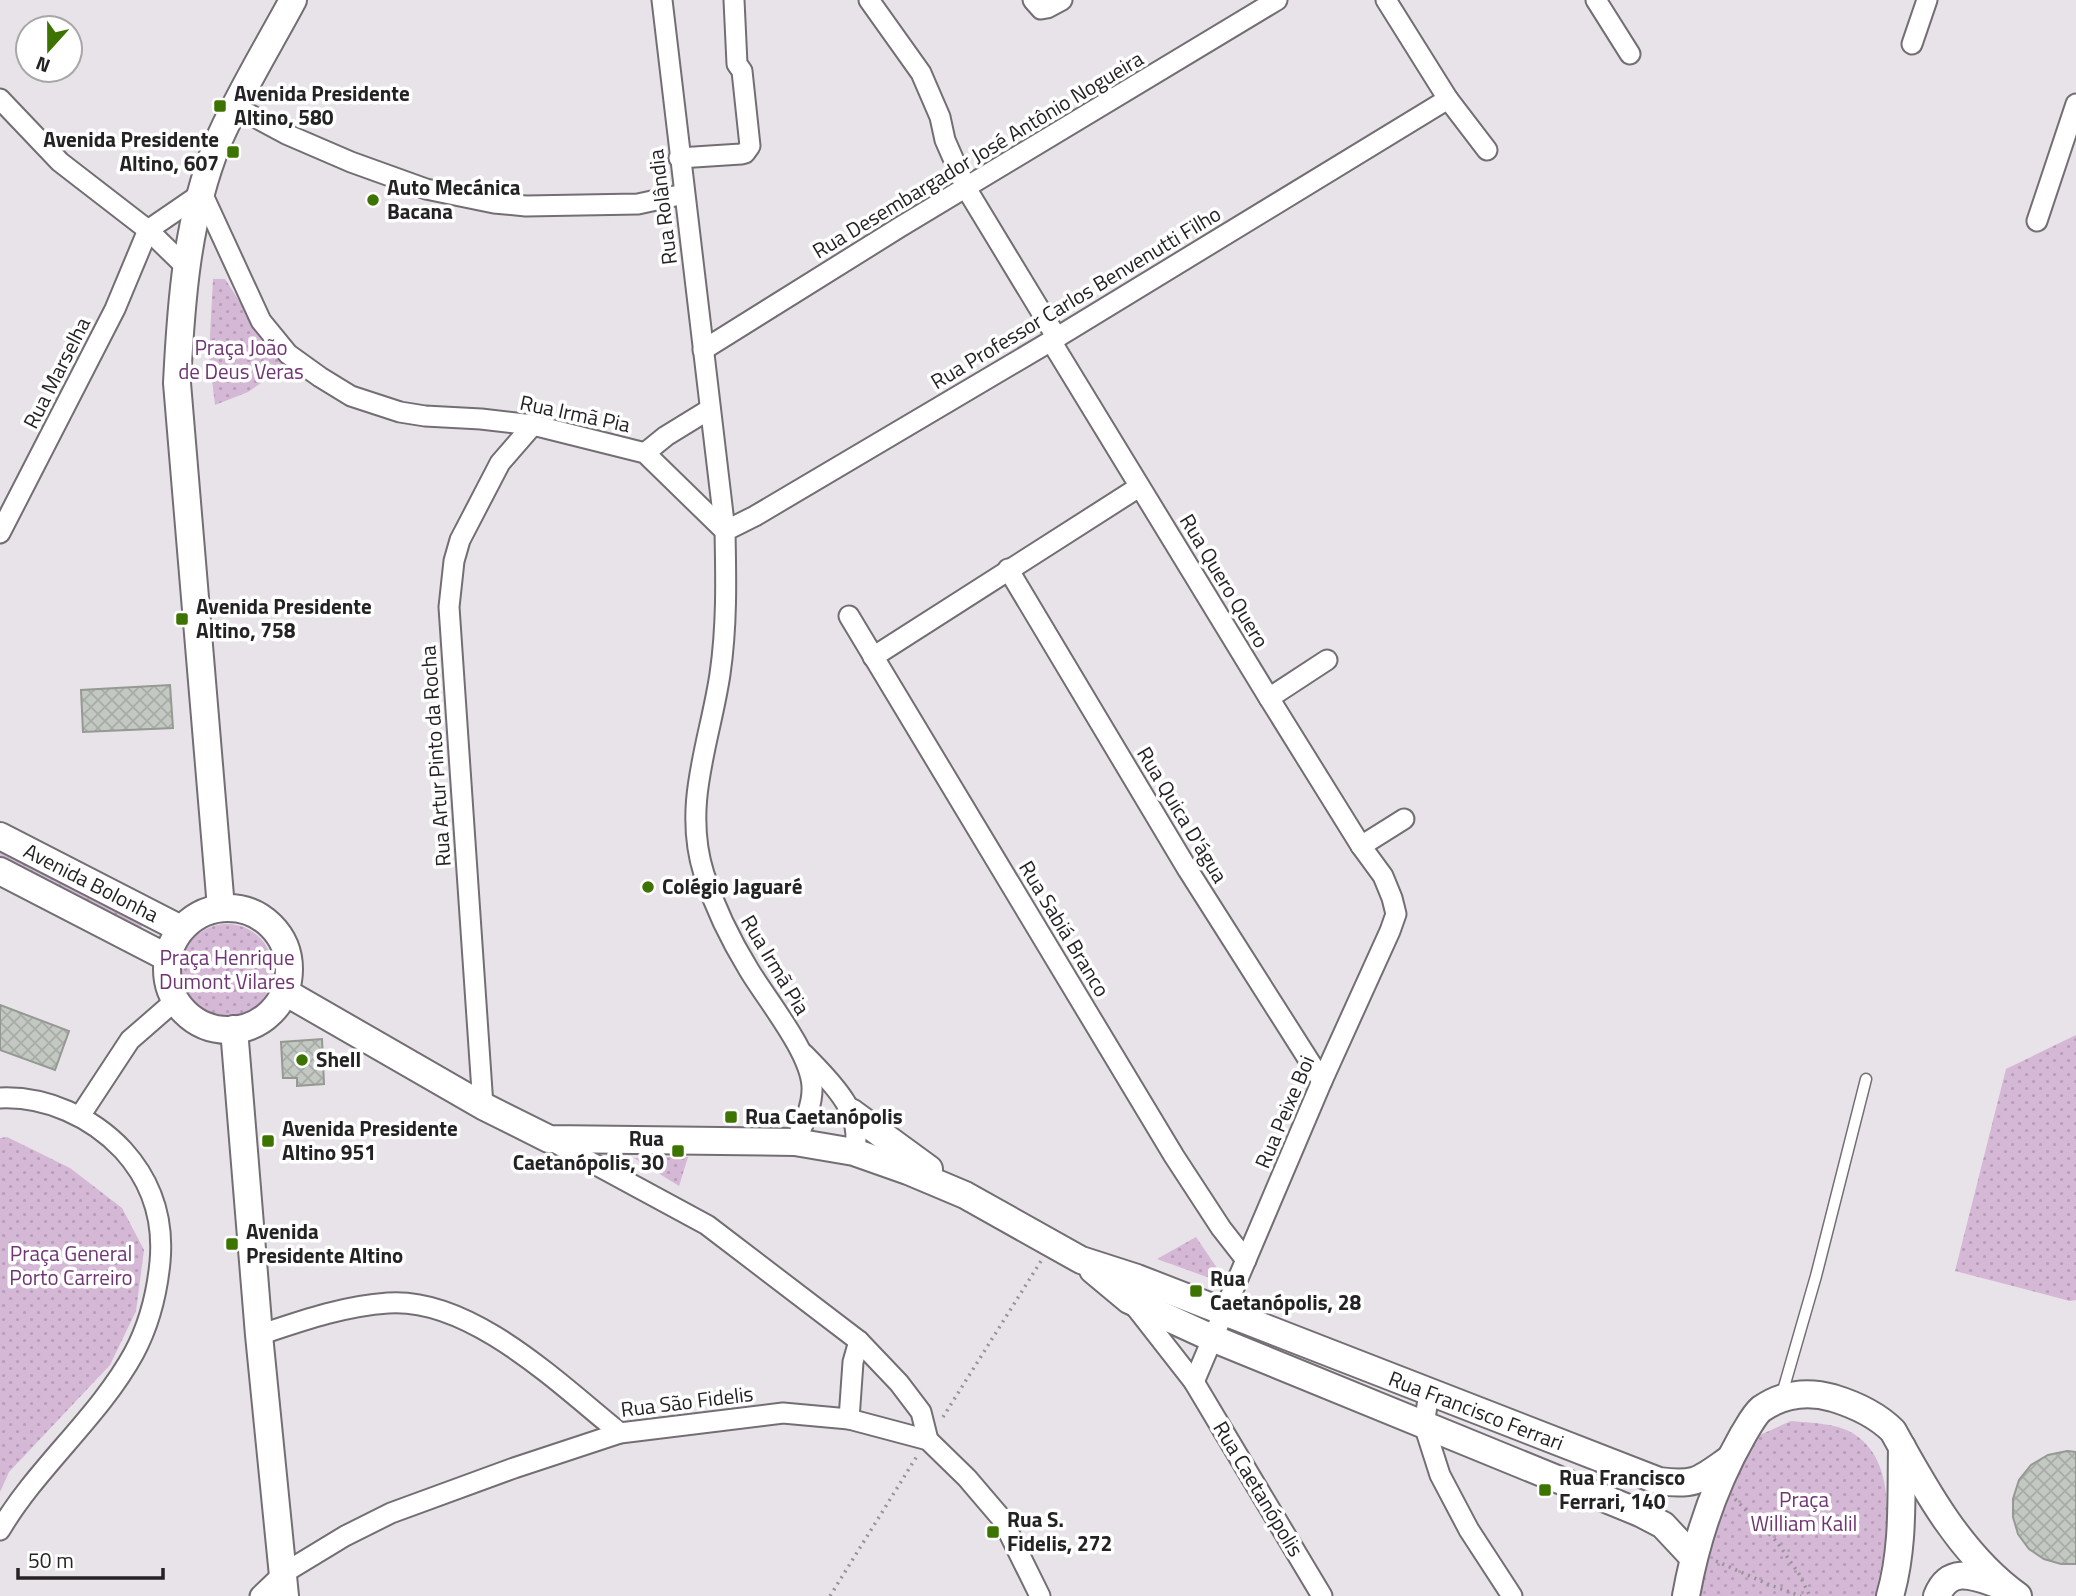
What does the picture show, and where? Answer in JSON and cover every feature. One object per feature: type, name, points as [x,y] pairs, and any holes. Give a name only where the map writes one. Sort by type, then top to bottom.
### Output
[{"type":"main road","points":[[221,908],[177,383],[186,267],[202,193],[218,142],[293,0]]},
{"type":"main road","name":"Avenida Bolonha","points":[[0,836],[181,929]]},
{"type":"main road","name":"Avenida Bolonha","points":[[0,872],[168,958]]},
{"type":"main road","points":[[221,908],[234,908],[258,915],[277,932],[284,943],[290,967],[280,1002],[265,1018],[245,1028],[217,1029],[201,1023],[187,1013],[176,1000],[168,980],[168,958],[181,929],[192,919],[221,908]]},
{"type":"main road","points":[[285,992],[483,1106],[549,1139]]},
{"type":"main road","points":[[234,1029],[258,1335],[285,1584]]},
{"type":"main road","points":[[851,1112],[965,1195]]},
{"type":"main road","name":"Rua Caetanópolis","points":[[549,1139],[795,1142],[854,1152],[965,1195],[1081,1260],[1129,1300],[1212,1338]]},
{"type":"main road","name":"Rua Caetanópolis","points":[[1081,1260],[1137,1278],[1223,1312]]},
{"type":"main road","name":"Rua Francisco Ferrari","points":[[1223,1312],[1659,1481],[1681,1484],[1700,1480],[1728,1460]]},
{"type":"main road","name":"Rua Francisco Ferrari","points":[[1212,1338],[1640,1513],[1663,1525],[1693,1557]]},
{"type":"main road","points":[[1686,1596],[1693,1557],[1728,1460],[1759,1410],[1780,1398],[1802,1394],[1826,1396],[1850,1403],[1879,1418],[1893,1431],[1958,1535],[2012,1591]]},
{"type":"main road","points":[[1890,1596],[1900,1539],[1902,1447]]},
{"type":"main road","points":[[1937,1596],[1946,1581],[1958,1575],[1976,1578],[2012,1591]]},
{"type":"street","name":"Rua Rolândia","points":[[662,0],[725,531]]},
{"type":"street","points":[[679,158],[741,154],[750,146],[742,72],[737,64],[734,0]]},
{"type":"street","name":"Rua Quero Quero","points":[[869,0],[921,73],[966,188],[1139,487],[1382,876],[1396,914],[1390,931]]},
{"type":"street","points":[[1033,0],[1041,9],[1062,0]]},
{"type":"street","name":"Rua Desembargador José Antônio Nogueira","points":[[703,350],[900,227],[1277,0]]},
{"type":"street","points":[[1386,0],[1448,99],[1487,150]]},
{"type":"street","points":[[1596,0],[1630,54]]},
{"type":"street","points":[[1912,44],[1927,0]]},
{"type":"street","points":[[0,99],[60,162],[148,230],[186,267]]},
{"type":"street","name":"Rua Professor Carlos Benvenutti Filho","points":[[725,531],[755,516],[1054,339],[1448,99]]},
{"type":"street","points":[[2038,221],[2076,104]]},
{"type":"street","points":[[236,107],[286,134],[426,190],[526,206],[638,204],[684,194]]},
{"type":"street","points":[[148,230],[202,193]]},
{"type":"street","name":"Rua Irmã Pia","points":[[202,193],[261,321],[288,354],[320,377],[351,396],[400,412],[533,425],[645,453],[725,531],[727,602],[720,675],[696,792],[697,835],[703,870],[718,915],[799,1049],[809,1072],[812,1087],[810,1104],[795,1142]]},
{"type":"street","name":"Rua Marselha","points":[[0,533],[110,320],[148,230]]},
{"type":"street","points":[[645,453],[666,436],[710,409]]},
{"type":"street","name":"Rua Artur Pinto da Rocha","points":[[483,1106],[449,607],[454,561],[460,540],[500,463],[533,425]]},
{"type":"street","points":[[873,657],[1139,487]]},
{"type":"street","name":"Rua Quica D'água","points":[[1008,569],[1188,870],[1322,1081]]},
{"type":"street","name":"Rua Sabiá Branco","points":[[849,616],[1174,1156],[1221,1228],[1246,1260]]},
{"type":"street","points":[[1269,698],[1327,660]]},
{"type":"street","points":[[1361,846],[1404,819]]},
{"type":"street","name":"Rua Peixe Boi","points":[[1223,1312],[1390,931]]},
{"type":"street","points":[[79,1116],[130,1040],[176,1000]]},
{"type":"street","name":"Rua Irmã Pia","points":[[799,1049],[830,1080],[851,1112],[857,1131],[854,1152]]},
{"type":"street","points":[[0,1098],[43,1103],[79,1116],[100,1129],[132,1160],[155,1199],[162,1248],[152,1309],[133,1353],[117,1378],[17,1504],[0,1530]]},
{"type":"street","points":[[549,1139],[707,1225],[859,1341],[922,1412],[928,1440]]},
{"type":"street","name":"Rua Caetanópolis","points":[[1129,1300],[1194,1382],[1320,1594]]},
{"type":"street","points":[[258,1335],[329,1312],[389,1303],[435,1309],[456,1315],[504,1341],[620,1433]]},
{"type":"street","points":[[1194,1382],[1223,1312]]},
{"type":"street","points":[[849,1419],[853,1362],[859,1341]]},
{"type":"street","points":[[1429,1393],[1424,1425],[1440,1475],[1469,1530],[1512,1596]]},
{"type":"street","name":"Rua São Fidelis","points":[[260,1596],[285,1584],[345,1536],[391,1513],[514,1468],[620,1433],[783,1413],[849,1419],[928,1440],[967,1478],[1002,1519],[1040,1596]]},
{"type":"lane","points":[[1780,1398],[1816,1276],[1866,1079]]},
{"type":"path","points":[[1734,1497],[1777,1542],[1810,1596]]},
{"type":"path","points":[[1693,1557],[1703,1556],[1801,1596]]},
{"type":"green space","name":"Praça João de Deus Veras","points":[[213,279],[225,279],[271,350],[287,365],[248,392],[215,405],[209,355]]},
{"type":"green space","points":[[0,849],[143,923],[140,930],[0,858]]},
{"type":"green space","name":"Praça Henrique Dumont Vilares","points":[[218,924],[236,924],[253,931],[266,944],[273,961],[273,979],[266,996],[253,1009],[236,1016],[218,1016],[201,1009],[188,996],[181,979],[181,961],[188,944],[201,931]]},
{"type":"green space","points":[[2076,1035],[2076,1300],[2070,1301],[1955,1271],[2006,1069]]},
{"type":"green space","name":"Praça General Porto Carreiro","points":[[7,1137],[70,1168],[122,1208],[144,1250],[136,1311],[110,1365],[9,1472],[0,1492],[0,1138]]},
{"type":"green space","points":[[688,1157],[679,1186],[634,1158]]},
{"type":"green space","points":[[1196,1237],[1217,1268],[1215,1275],[1207,1277],[1157,1259]]},
{"type":"green space","name":"Praça William Kalil","points":[[1791,1421],[1824,1424],[1847,1430],[1869,1448],[1879,1466],[1885,1486],[1887,1509],[1883,1555],[1875,1596],[1695,1596],[1734,1463],[1760,1435]]},
{"type":"building","points":[[170,685],[173,728],[83,732],[81,690]]},
{"type":"building","points":[[0,1005],[69,1031],[55,1070],[0,1050]]},
{"type":"building","name":"Shell","points":[[322,1039],[324,1084],[297,1086],[297,1078],[283,1078],[281,1042]]},
{"type":"building","points":[[2076,1452],[2076,1564],[2061,1564],[2044,1559],[2029,1549],[2018,1534],[2013,1517],[2013,1499],[2019,1480],[2031,1465],[2048,1455]]},
{"type":"place","name":"Avenida Presidente Altino, 580","points":[[220,106]]},
{"type":"place","name":"Avenida Presidente Altino, 607","points":[[233,152]]},
{"type":"place","name":"Auto Mecánica Bacana","points":[[373,200]]},
{"type":"place","name":"Avenida Presidente Altino, 758","points":[[182,619]]},
{"type":"place","name":"Colégio Jaguaré","points":[[648,887]]},
{"type":"place","name":"Shell","points":[[302,1060]]},
{"type":"place","name":"Rua Caetanópolis","points":[[731,1117]]},
{"type":"place","name":"Avenida Presidente Altino 951","points":[[268,1141]]},
{"type":"place","name":"Rua Caetanópolis, 30","points":[[678,1151]]},
{"type":"place","name":"Avenida Presidente Altino","points":[[232,1244]]},
{"type":"place","name":"Rua Caetanópolis, 28","points":[[1196,1291]]},
{"type":"place","name":"Rua Francisco Ferrari, 140","points":[[1545,1490]]},
{"type":"place","name":"Rua S. Fidelis, 272","points":[[993,1532]]}]
